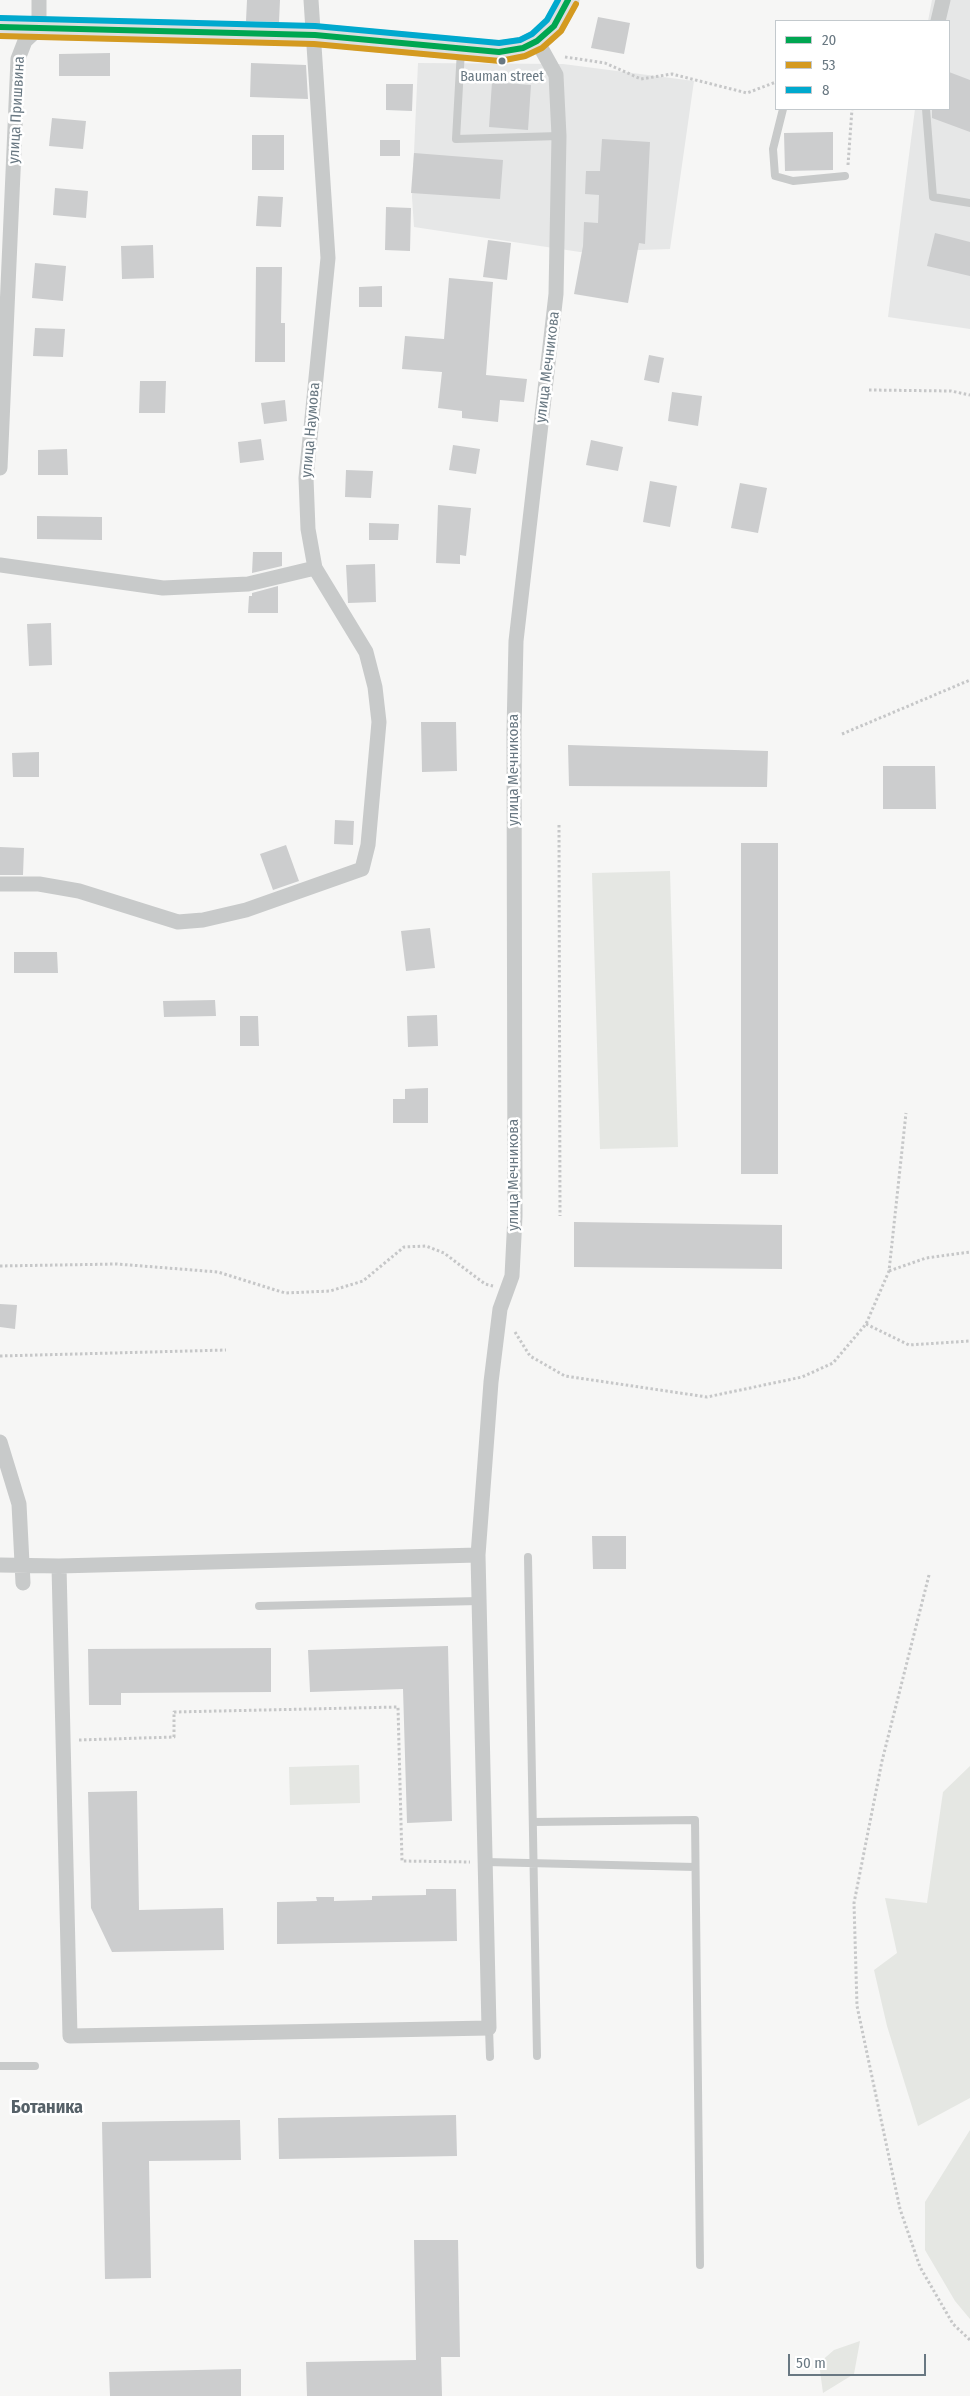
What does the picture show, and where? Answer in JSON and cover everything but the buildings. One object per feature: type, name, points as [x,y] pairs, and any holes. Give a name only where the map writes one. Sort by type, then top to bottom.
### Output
[{"type":"main road","points":[[0,27],[315,35],[461,50],[511,51],[541,47],[568,0]]},
{"type":"street","points":[[39,0],[39,28]]},
{"type":"street","name":"улица Наумова","points":[[0,884],[39,884],[79,890],[178,922],[203,920],[246,910],[362,869],[368,845],[379,722],[375,687],[366,652],[315,568],[308,529],[306,478],[328,258],[315,35],[311,0]]},
{"type":"street","points":[[938,20],[943,0]]},
{"type":"street","name":"улица Пришвина","points":[[0,468],[18,59],[25,41],[39,28]]},
{"type":"street","name":"улица Мечникова","points":[[490,2028],[478,1555],[487,1428],[497,1336],[500,1309],[512,1276],[515,1216],[514,732],[516,650],[556,294],[559,136],[556,75],[541,47]]},
{"type":"street","points":[[0,565],[162,588],[248,584],[315,568]]},
{"type":"street","points":[[0,1442],[19,1504],[23,1583]]},
{"type":"street","points":[[0,1565],[59,1566],[478,1555]]},
{"type":"street","points":[[59,1566],[70,2036],[490,2028]]},
{"type":"lane","points":[[461,50],[456,139],[559,136]]},
{"type":"lane","points":[[783,110],[773,149],[775,176],[793,181],[845,176]]},
{"type":"lane","points":[[926,110],[933,197],[970,203]]},
{"type":"lane","points":[[528,1557],[537,2056]]},
{"type":"lane","points":[[259,1606],[479,1600]]},
{"type":"lane","points":[[533,1822],[695,1820],[700,2265]]},
{"type":"lane","points":[[486,1862],[695,1867]]},
{"type":"lane","points":[[490,2028],[490,2057]]},
{"type":"lane","points":[[0,2066],[35,2066]]},
{"type":"path","points":[[541,47],[605,62],[641,80],[672,74],[747,93],[775,82]]},
{"type":"path","points":[[845,176],[848,164],[852,110]]},
{"type":"path","points":[[869,390],[951,391],[970,396]]},
{"type":"path","points":[[842,734],[970,680]]},
{"type":"path","points":[[559,825],[560,1216]]},
{"type":"path","points":[[515,1324],[515,1334],[530,1356],[565,1376],[707,1397],[802,1377],[833,1363],[866,1324],[889,1271],[906,1113]]},
{"type":"path","points":[[0,1266],[117,1264],[218,1272],[286,1293],[330,1291],[363,1281],[404,1247],[426,1246],[444,1253],[485,1284],[502,1286],[512,1276]]},
{"type":"path","points":[[889,1271],[926,1258],[970,1252]]},
{"type":"path","points":[[866,1324],[909,1345],[970,1341]]},
{"type":"path","points":[[0,1356],[226,1350]]},
{"type":"path","points":[[929,1575],[882,1761],[854,1903],[857,2006],[900,2209],[920,2267],[953,2324],[970,2340]]},
{"type":"path","points":[[64,1740],[174,1738],[174,1712],[398,1706],[402,1861],[486,1862]]},
{"type":"shaded area","points":[[932,0],[970,0],[970,329],[888,317],[915,110],[950,110],[950,20],[928,20]]},
{"type":"shaded area","points":[[418,63],[563,64],[694,81],[670,249],[580,252],[414,227],[412,197]]},
{"type":"shaded area","points":[[670,871],[678,1147],[600,1149],[592,873]]},
{"type":"shaded area","points":[[359,1765],[360,1803],[290,1805],[289,1767]]},
{"type":"shaded area","points":[[970,1766],[970,2098],[918,2126],[887,2026],[874,1970],[897,1953],[885,1898],[927,1903],[943,1792]]},
{"type":"shaded area","points":[[970,2130],[970,2319],[955,2301],[925,2250],[925,2202]]},
{"type":"shaded area","points":[[860,2341],[854,2374],[823,2393],[819,2363],[834,2350]]},
{"type":"transit line","name":"8","points":[[0,18],[315,26],[499,43],[520,40],[532,34],[547,20],[558,0]]},
{"type":"transit line","name":"20","points":[[0,27],[315,35],[499,52],[523,48],[537,41],[554,26],[568,0]]},
{"type":"transit line","name":"53","points":[[0,36],[314,44],[500,61],[525,56],[542,48],[561,31],[576,4]]},
{"type":"place","name":"Bauman street","points":[[502,61]]},
{"type":"district","name":"Ботаника","points":[[47,2108]]}]
